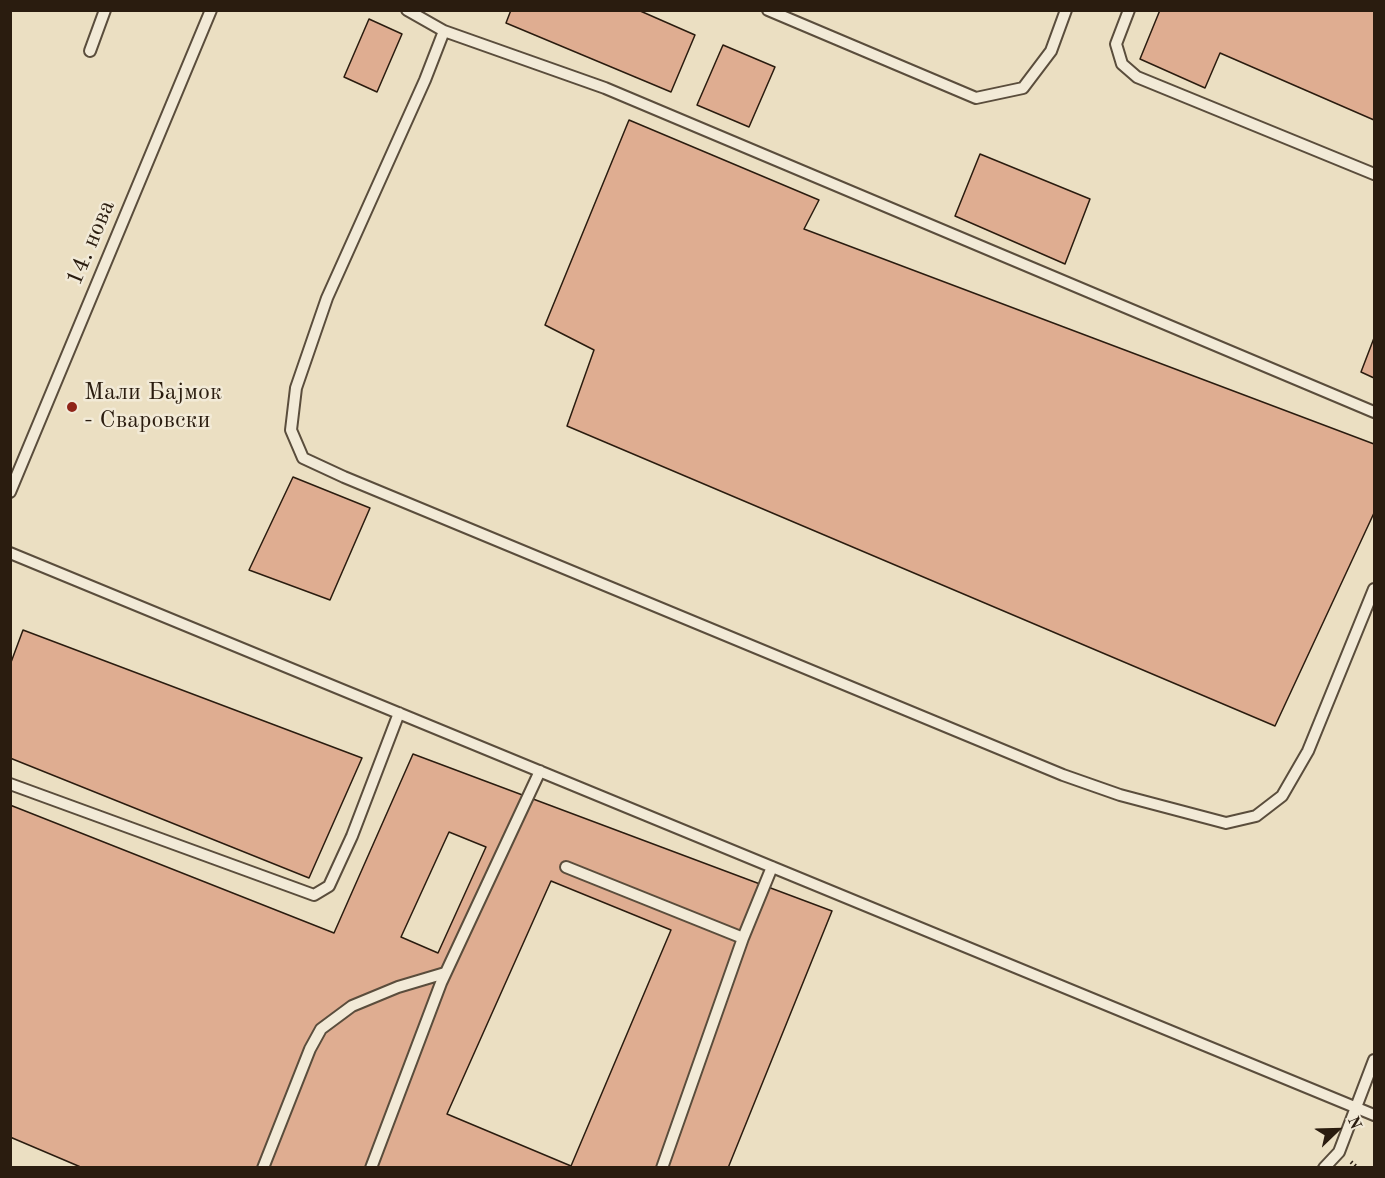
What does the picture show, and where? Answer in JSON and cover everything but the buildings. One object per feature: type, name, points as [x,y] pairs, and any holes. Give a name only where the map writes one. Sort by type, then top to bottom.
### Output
[{"type":"lane","points":[[90,51],[105,10]]},
{"type":"lane","name":"14. нова","points":[[10,492],[211,10]]},
{"type":"lane","points":[[407,10],[444,31],[605,88],[1374,412]]},
{"type":"lane","points":[[768,10],[976,98],[1023,88],[1051,51],[1066,10]]},
{"type":"lane","points":[[1129,10],[1116,44],[1122,64],[1137,77],[1374,174]]},
{"type":"lane","points":[[444,31],[425,80],[327,298],[296,388],[291,430],[303,458],[355,482],[1063,775],[1120,795],[1226,823],[1256,816],[1282,796],[1308,751],[1374,590]]},
{"type":"lane","points":[[10,554],[1374,1115]]},
{"type":"lane","points":[[10,783],[314,895],[329,886],[352,836],[399,713]]},
{"type":"lane","points":[[371,1167],[445,973],[540,771]]},
{"type":"lane","points":[[566,867],[744,938]]},
{"type":"lane","points":[[662,1167],[744,938],[772,867]]},
{"type":"lane","points":[[263,1167],[310,1049],[321,1029],[352,1006],[398,987],[445,973]]},
{"type":"lane","points":[[1324,1167],[1339,1152],[1374,1060]]},
{"type":"place","name":"Мали Бајмок - Сваровски","points":[[72,407]]}]
